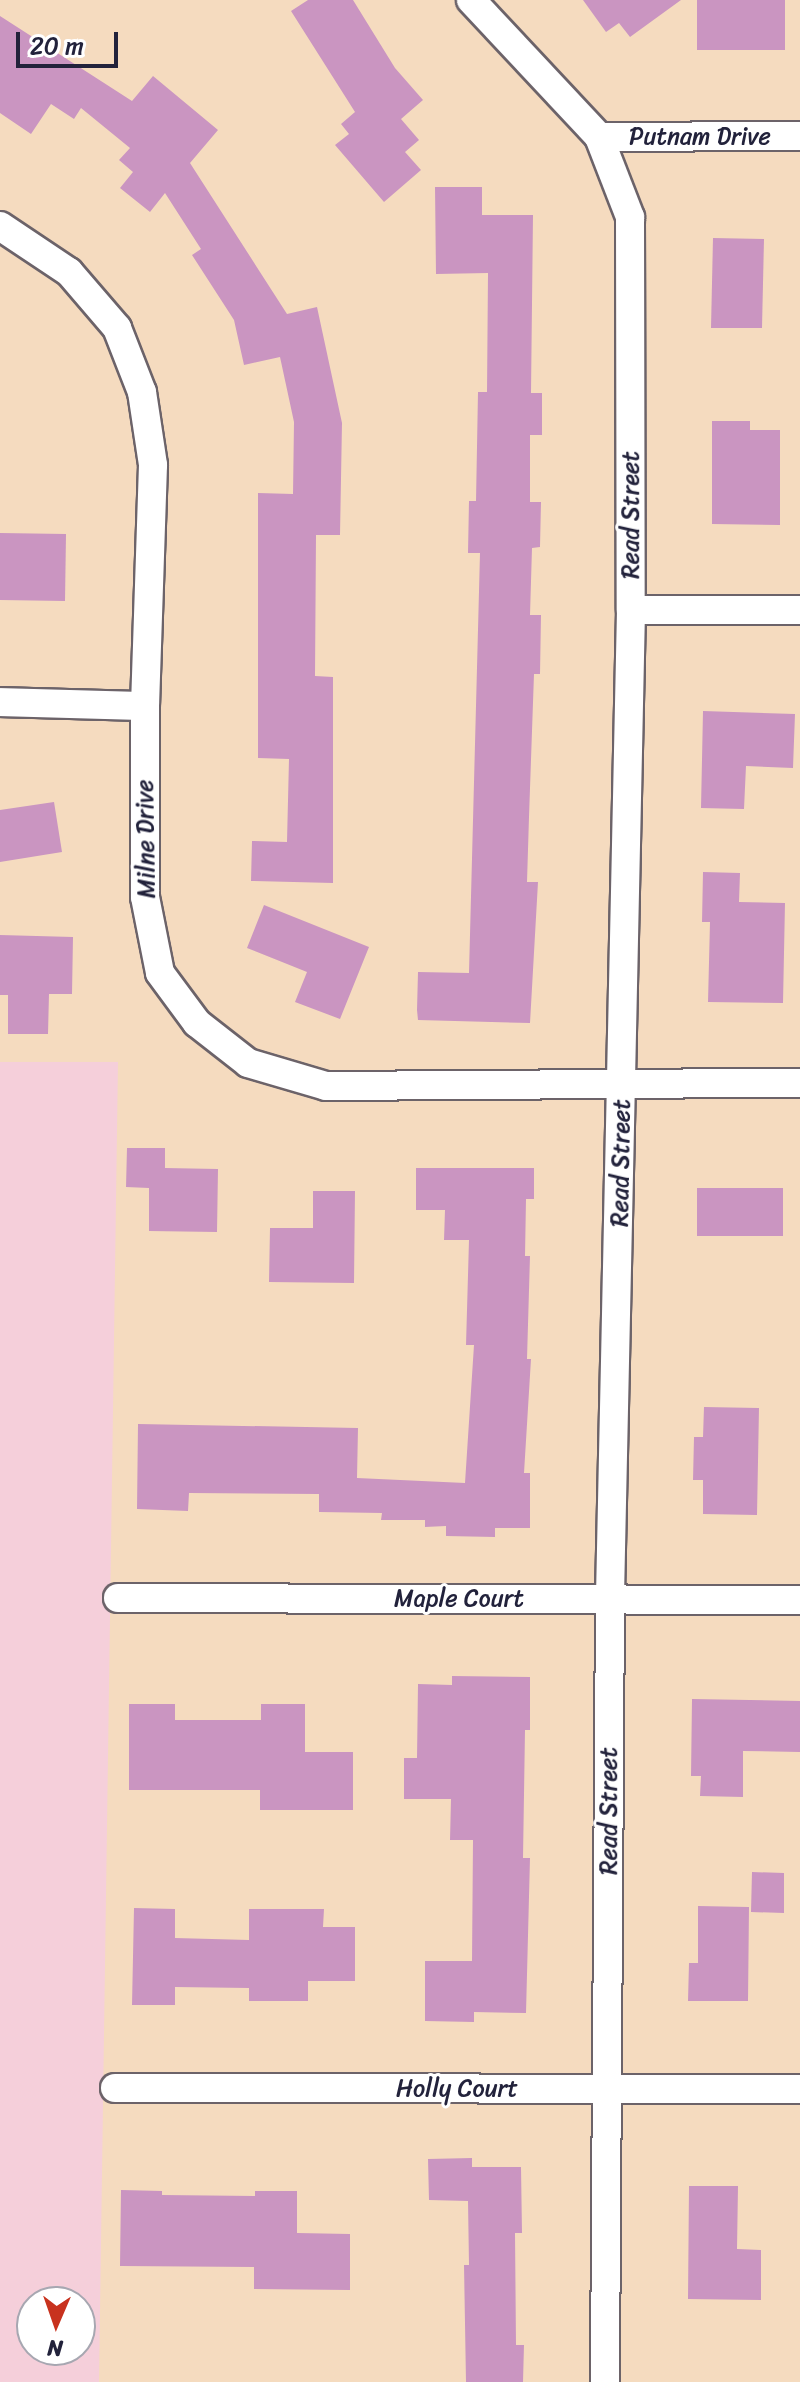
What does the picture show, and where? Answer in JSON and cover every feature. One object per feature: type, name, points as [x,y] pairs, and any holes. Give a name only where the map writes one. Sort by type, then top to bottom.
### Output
[{"type":"street","name":"Read Street","points":[[471,0],[599,137],[630,217],[631,610],[610,1599],[605,2382]]},
{"type":"street","name":"Putnam Drive","points":[[599,137],[800,136]]},
{"type":"street","name":"Milne Drive","points":[[0,226],[69,272],[117,328],[142,392],[153,465],[145,706],[145,897],[160,973],[197,1023],[248,1063],[326,1086],[800,1083]]},
{"type":"street","points":[[631,610],[800,610]]},
{"type":"street","points":[[0,702],[145,706]]},
{"type":"street","name":"Maple Court","points":[[118,1598],[800,1600]]},
{"type":"street","name":"Holly Court","points":[[115,2088],[800,2089]]},
{"type":"shaded area","points":[[0,1062],[118,1062],[99,2382],[0,2382]]},
{"type":"building","points":[[308,0],[353,0],[395,68],[423,100],[401,119],[419,140],[405,152],[421,170],[384,202],[335,145],[349,134],[341,124],[355,112],[291,11]]},
{"type":"building","points":[[583,0],[681,0],[630,37],[619,23],[606,32]]},
{"type":"building","points":[[697,0],[785,0],[785,50],[697,50]]},
{"type":"building","points":[[0,16],[132,101],[153,76],[218,130],[190,163],[287,314],[317,307],[342,423],[340,535],[316,535],[315,676],[333,677],[333,883],[251,881],[252,841],[287,842],[289,759],[258,758],[258,493],[293,494],[294,422],[280,357],[244,365],[234,320],[192,255],[201,249],[165,193],[150,212],[120,188],[133,172],[119,160],[130,148],[81,108],[74,119],[51,104],[31,134],[0,113]]},
{"type":"building","points":[[435,187],[482,187],[482,215],[533,215],[531,393],[542,393],[542,435],[530,435],[530,502],[541,502],[540,547],[532,548],[530,615],[541,615],[540,674],[534,674],[527,882],[538,882],[530,1023],[418,1020],[418,972],[469,973],[480,553],[468,553],[469,501],[476,501],[478,392],[487,392],[488,273],[436,274]]},
{"type":"building","points":[[713,238],[764,239],[762,328],[711,328]]},
{"type":"building","points":[[712,421],[750,421],[750,430],[780,430],[780,525],[712,524]]},
{"type":"building","points":[[0,533],[66,534],[65,601],[0,600]]},
{"type":"building","points":[[703,711],[795,714],[793,768],[746,766],[744,809],[701,808]]},
{"type":"building","points":[[54,802],[62,852],[0,862],[0,810]]},
{"type":"building","points":[[703,872],[740,873],[739,902],[785,903],[783,1003],[708,1002],[710,922],[702,922]]},
{"type":"building","points":[[264,905],[369,947],[340,1019],[295,1002],[307,972],[247,948]]},
{"type":"building","points":[[0,935],[73,937],[72,994],[49,994],[48,1034],[8,1034],[8,995],[0,995]]},
{"type":"building","points":[[127,1148],[165,1148],[165,1168],[218,1169],[217,1232],[149,1231],[149,1188],[126,1187]]},
{"type":"building","points":[[416,1168],[534,1168],[534,1199],[526,1199],[525,1256],[530,1256],[527,1359],[531,1359],[524,1473],[530,1473],[530,1528],[495,1528],[495,1537],[446,1536],[446,1526],[425,1527],[425,1520],[381,1520],[382,1513],[319,1512],[319,1494],[189,1493],[188,1511],[137,1509],[138,1424],[358,1428],[357,1478],[465,1483],[474,1345],[466,1345],[469,1240],[444,1240],[445,1210],[416,1210]]},
{"type":"building","points":[[697,1188],[783,1188],[783,1236],[697,1236]]},
{"type":"building","points":[[313,1191],[355,1191],[354,1283],[269,1282],[270,1228],[313,1228]]},
{"type":"building","points":[[704,1407],[759,1408],[757,1515],[703,1514],[703,1480],[693,1480],[694,1437],[703,1437]]},
{"type":"building","points":[[452,1676],[530,1677],[530,1730],[525,1730],[523,1858],[530,1858],[526,2013],[474,2012],[474,2022],[425,2021],[425,1961],[472,1961],[473,1840],[450,1840],[451,1799],[404,1799],[404,1758],[417,1758],[418,1684],[452,1685]]},
{"type":"building","points":[[692,1699],[800,1701],[800,1752],[743,1751],[743,1797],[700,1796],[701,1776],[691,1776]]},
{"type":"building","points":[[129,1704],[175,1704],[175,1720],[261,1720],[261,1704],[305,1704],[305,1752],[353,1752],[353,1810],[260,1810],[260,1790],[129,1790]]},
{"type":"building","points":[[752,1872],[784,1873],[784,1913],[751,1912]]},
{"type":"building","points":[[698,1906],[749,1907],[748,2001],[688,2001],[689,1963],[698,1963]]},
{"type":"building","points":[[134,1908],[175,1909],[175,1938],[249,1940],[249,1909],[324,1909],[323,1927],[355,1927],[355,1981],[308,1981],[308,2001],[249,2001],[249,1988],[175,1987],[175,2005],[132,2005]]},
{"type":"building","points":[[472,2158],[472,2167],[521,2167],[522,2233],[515,2233],[516,2345],[524,2345],[523,2382],[466,2382],[464,2265],[469,2265],[468,2201],[429,2200],[428,2159]]},
{"type":"building","points":[[689,2186],[738,2186],[737,2249],[761,2250],[761,2300],[688,2299]]},
{"type":"building","points":[[121,2190],[162,2191],[162,2195],[255,2196],[255,2191],[297,2191],[297,2233],[350,2234],[350,2290],[254,2289],[254,2267],[120,2266]]}]
